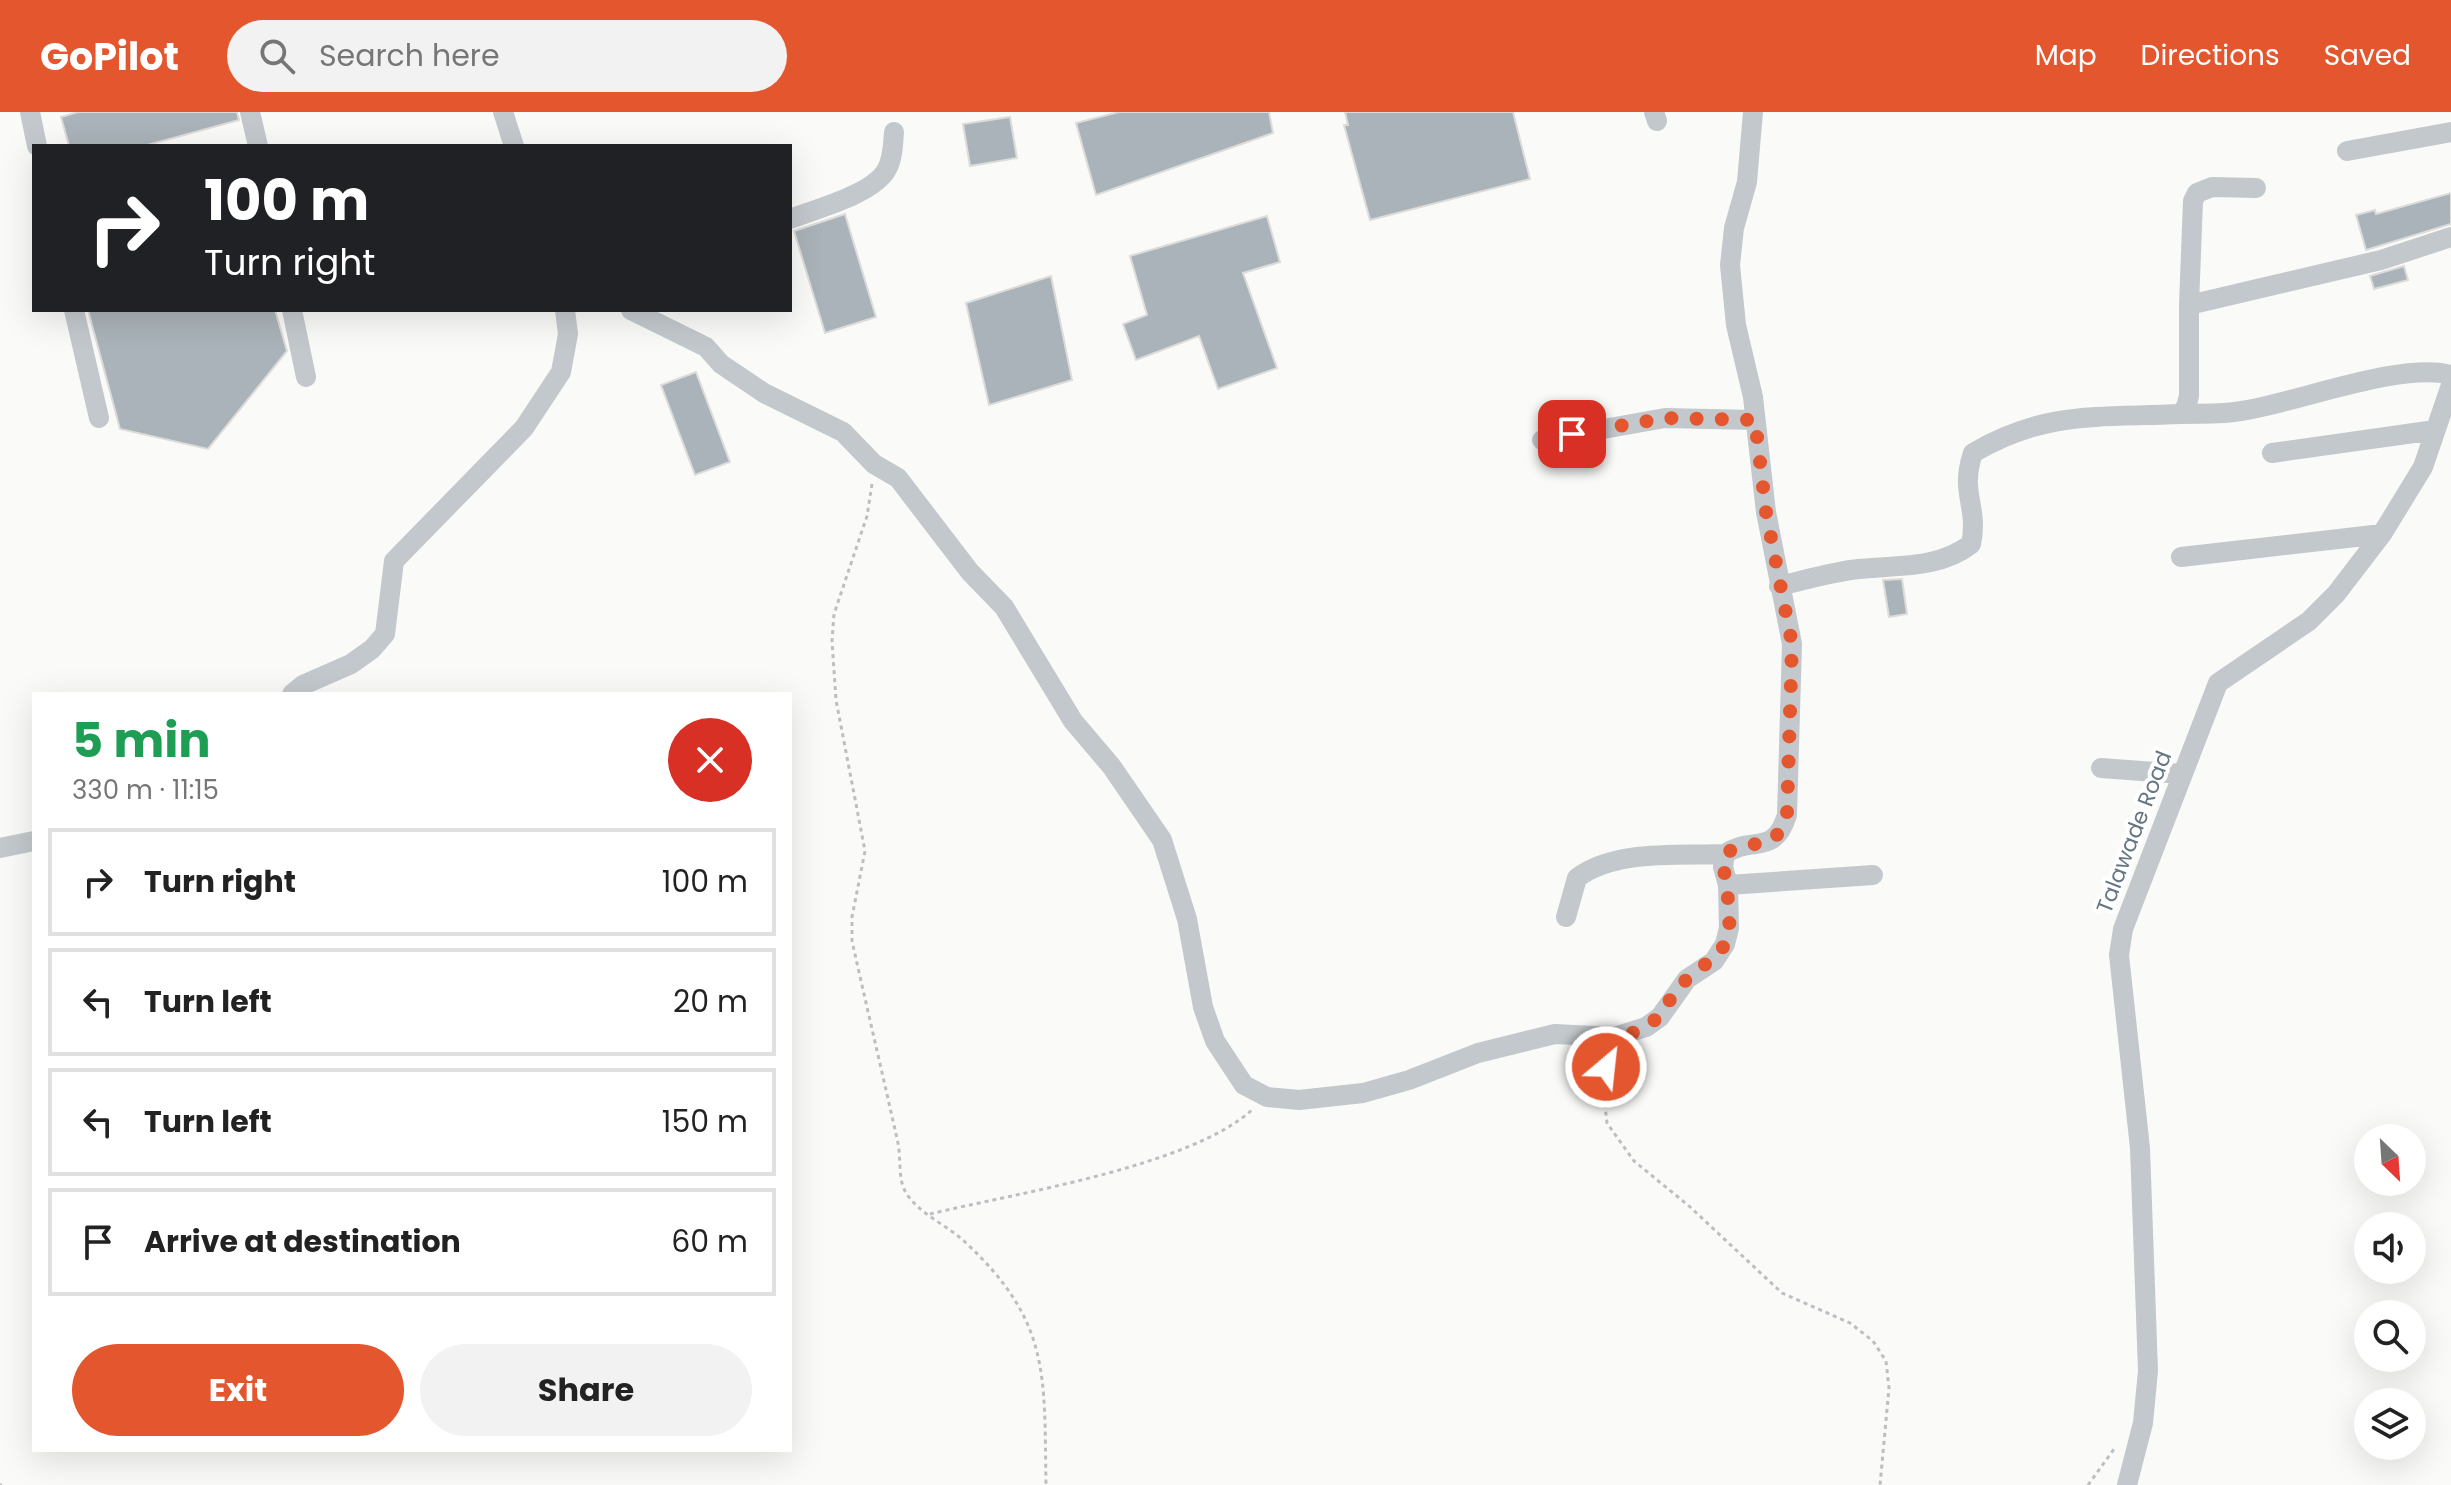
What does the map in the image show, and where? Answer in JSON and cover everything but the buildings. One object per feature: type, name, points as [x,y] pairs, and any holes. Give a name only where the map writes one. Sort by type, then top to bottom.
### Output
[{"type":"street","points":[[30,112],[37,144]]},
{"type":"street","points":[[250,112],[258,144]]},
{"type":"street","points":[[503,112],[513,144]]},
{"type":"street","points":[[1566,917],[1577,878],[1596,866],[1630,859],[1725,854],[1734,847],[1765,844],[1781,833],[1787,815],[1792,644],[1779,586],[1755,420],[1736,325],[1730,265],[1734,228],[1747,182],[1754,136],[1753,112]]},
{"type":"street","points":[[792,218],[874,183],[885,172],[891,158],[894,132]]},
{"type":"street","points":[[2347,151],[2451,132]]},
{"type":"street","points":[[2180,414],[2189,396],[2193,201],[2197,193],[2212,187],[2256,188]]},
{"type":"street","points":[[2189,305],[2381,260],[2451,237]]},
{"type":"street","points":[[74,312],[99,418]]},
{"type":"street","points":[[292,312],[306,377]]},
{"type":"street","points":[[294,692],[303,685],[351,664],[372,649],[385,634],[394,561],[524,428],[561,372],[568,334],[565,312]]},
{"type":"street","points":[[635,312],[706,347],[721,364],[764,393],[843,432],[857,448],[898,478],[970,572],[1004,607],[1073,721],[1112,767],[1162,840],[1187,919],[1203,1007],[1215,1041],[1244,1085],[1267,1097],[1299,1100],[1363,1093],[1409,1080],[1478,1053],[1555,1034],[1614,1037],[1646,1027],[1660,1017],[1687,979],[1714,961],[1725,944],[1729,928],[1728,885],[1723,867],[1725,854]]},
{"type":"street","points":[[1779,586],[1855,569],[1926,563],[1955,556],[1971,544],[1976,521],[1965,476],[1973,453],[2003,435],[2069,417],[2239,412],[2403,375],[2437,371],[2451,375]]},
{"type":"street","name":"Talawade Road","points":[[2127,1485],[2143,1423],[2148,1371],[2140,1148],[2119,955],[2123,929],[2218,683],[2309,621],[2336,594],[2382,534],[2423,467],[2451,385]]},
{"type":"street","points":[[1542,440],[1665,418],[1755,420]]},
{"type":"street","points":[[2272,453],[2435,430]]},
{"type":"street","points":[[2181,557],[2382,534]]},
{"type":"street","points":[[2101,768],[2182,774]]},
{"type":"street","points":[[0,848],[32,841]]},
{"type":"street","points":[[1728,885],[1873,875]]},
{"type":"path","points":[[857,448],[873,486],[867,516],[834,614],[832,641],[836,700],[865,851],[852,917],[852,941],[900,1151],[904,1190],[964,1240],[1009,1287],[1034,1333],[1040,1361],[1046,1485]]},
{"type":"path","points":[[1614,1037],[1606,1067],[1604,1097],[1607,1123],[1618,1143],[1782,1293],[1850,1323],[1873,1341],[1886,1361],[1889,1388],[1880,1485]]},
{"type":"path","points":[[930,1214],[1120,1168],[1188,1148],[1243,1118],[1267,1097]]},
{"type":"route","points":[[1572,434],[1665,418],[1755,420],[1766,512],[1792,644],[1787,815],[1781,833],[1765,844],[1734,847],[1725,854],[1723,867],[1728,885],[1729,928],[1725,944],[1714,961],[1687,979],[1660,1017],[1628,1035],[1614,1037],[1606,1067]]}]
